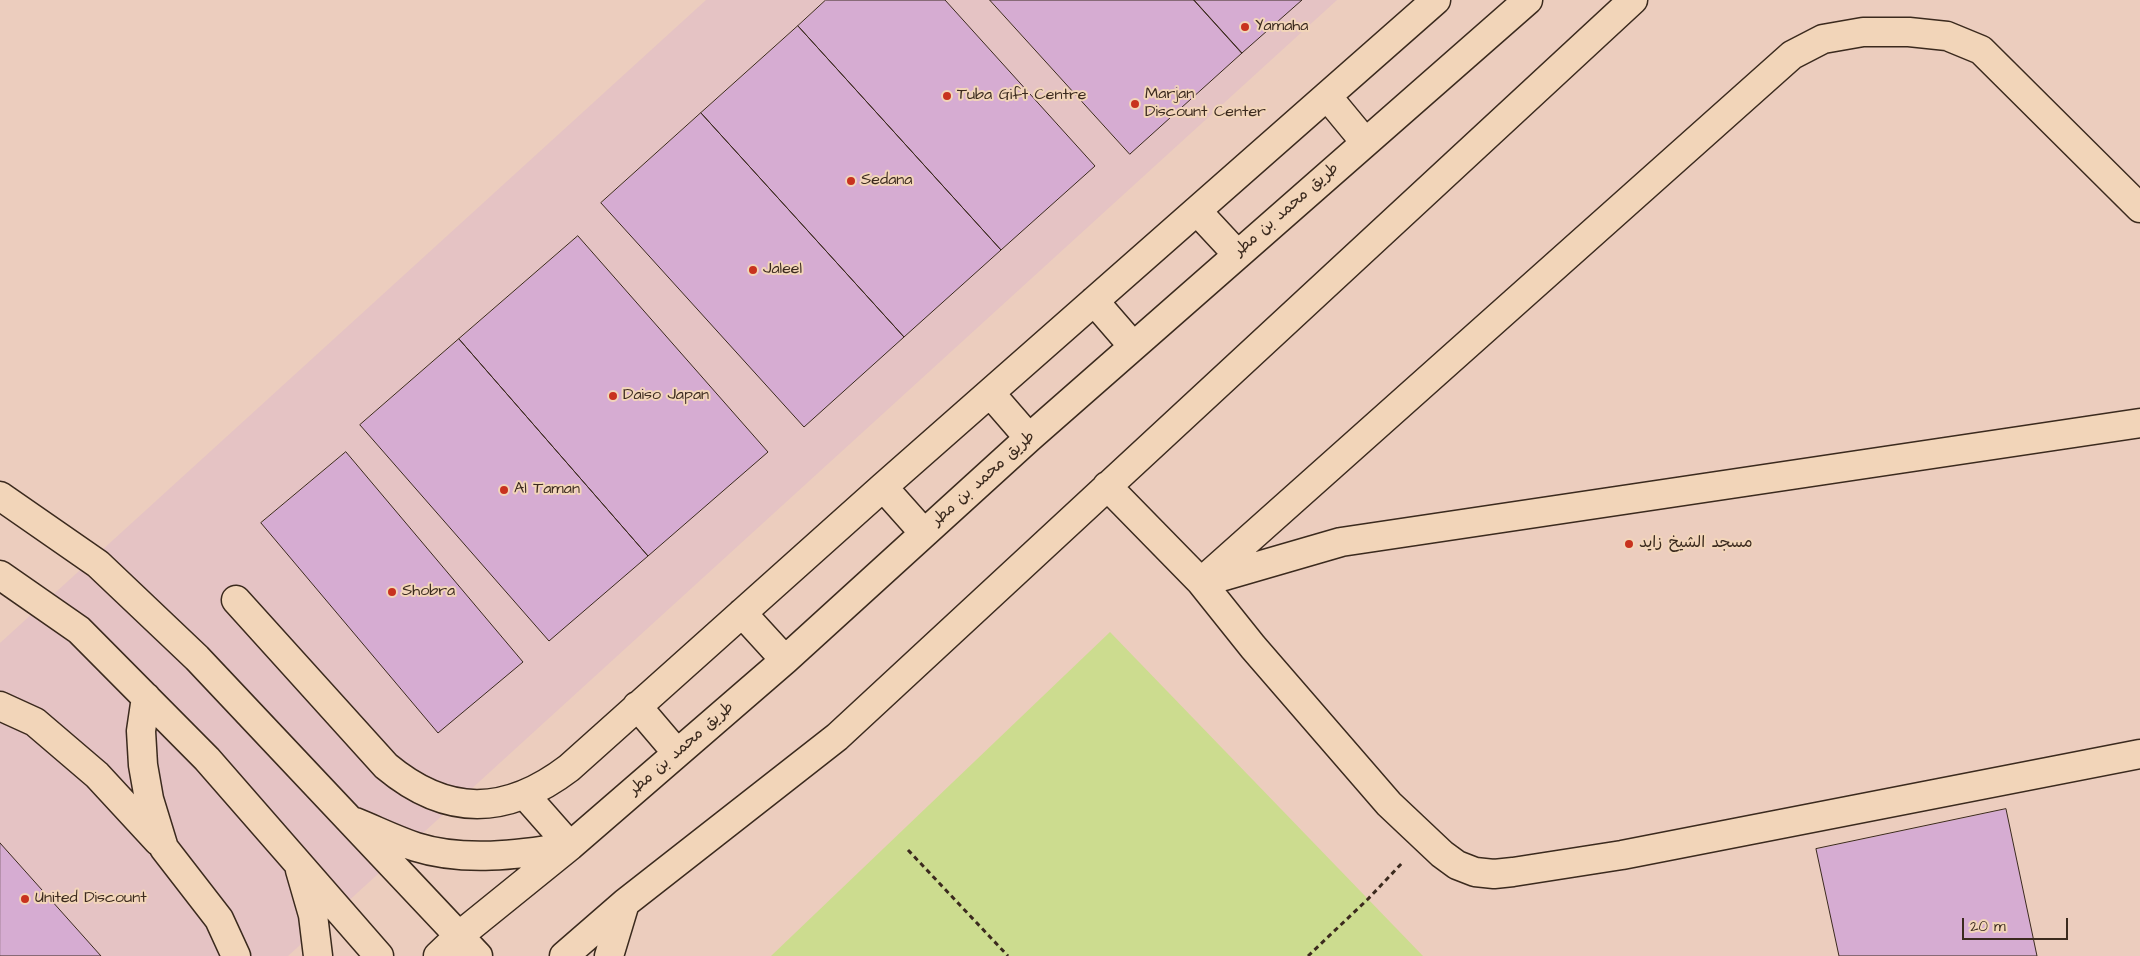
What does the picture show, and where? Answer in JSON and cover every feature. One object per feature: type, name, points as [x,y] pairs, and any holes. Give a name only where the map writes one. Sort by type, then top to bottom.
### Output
[{"type":"street","points":[[236,600],[386,766],[406,782],[428,795],[454,802],[480,804],[506,801],[525,795],[550,782],[569,768],[883,487],[1436,0]]},
{"type":"street","name":"طريق محمد بن مطر","points":[[438,956],[460,935],[570,846],[785,660],[1028,438],[1528,0]]},
{"type":"street","points":[[564,956],[625,903],[836,737],[1633,0]]},
{"type":"street","points":[[1201,582],[1792,55],[1823,39],[1863,32],[1909,32],[1947,36],[1980,50],[2140,208]]},
{"type":"street","points":[[1327,96],[1365,142]]},
{"type":"street","points":[[1197,211],[1237,254]]},
{"type":"street","points":[[1094,301],[1133,346]]},
{"type":"street","points":[[990,393],[1028,438]]},
{"type":"street","points":[[1201,582],[1341,542],[2140,423]]},
{"type":"street","points":[[1107,486],[1201,582],[1253,647],[1389,804],[1442,854],[1458,865],[1475,872],[1494,874],[1513,872],[1642,851],[2140,754]]},
{"type":"street","points":[[883,487],[924,533]]},
{"type":"street","points":[[0,496],[98,564],[197,658],[478,956]]},
{"type":"street","points":[[0,575],[79,630],[146,697],[206,759],[296,859],[379,956]]},
{"type":"street","points":[[742,613],[785,660]]},
{"type":"street","points":[[146,697],[141,731],[143,765],[149,800],[164,848]]},
{"type":"street","points":[[0,706],[35,722],[97,775],[164,848],[219,919],[236,956]]},
{"type":"street","points":[[637,706],[677,753]]},
{"type":"street","points":[[525,795],[570,846]]},
{"type":"street","points":[[347,819],[417,848],[475,856],[518,855],[570,846]]},
{"type":"street","points":[[296,859],[313,915],[318,956]]},
{"type":"street","points":[[609,956],[625,903]]},
{"type":"path","points":[[1308,956],[1368,899],[1425,838]]},
{"type":"path","points":[[908,850],[1008,956]]},
{"type":"shaded area","points":[[706,0],[1337,0],[288,956],[0,956],[0,643]]},
{"type":"green space","points":[[1110,632],[1423,956],[771,956]]},
{"type":"building","name":"Tuba Gift Centre","points":[[826,0],[945,0],[1095,166],[1001,250],[798,26]]},
{"type":"building","name":"Marjan Discount Center","points":[[990,0],[1194,0],[1242,53],[1130,154]]},
{"type":"building","name":"Yamaha","points":[[1194,0],[1302,0],[1242,53]]},
{"type":"building","name":"Sedana","points":[[798,26],[1001,250],[904,337],[701,113]]},
{"type":"building","name":"Jaleel","points":[[701,113],[904,337],[804,427],[601,203]]},
{"type":"building","name":"Daiso Japan","points":[[578,236],[768,452],[648,556],[459,339]]},
{"type":"building","name":"Al Taman","points":[[459,339],[648,556],[549,641],[360,425]]},
{"type":"building","name":"Shobra","points":[[346,452],[523,662],[438,733],[261,523]]},
{"type":"building","points":[[2006,809],[2037,956],[1839,956],[1816,849]]},
{"type":"building","name":"United Discount","points":[[0,843],[101,956],[0,956]]},
{"type":"place","name":"Yamaha","points":[[1245,27]]},
{"type":"place","name":"Tuba Gift Centre","points":[[947,96]]},
{"type":"place","name":"Marjan Discount Center","points":[[1135,104]]},
{"type":"place","name":"Sedana","points":[[851,181]]},
{"type":"place","name":"Jaleel","points":[[753,270]]},
{"type":"place","name":"Daiso Japan","points":[[613,396]]},
{"type":"place","name":"Al Taman","points":[[504,490]]},
{"type":"place","name":"مسجد الشيخ زايد","points":[[1629,544]]},
{"type":"place","name":"Shobra","points":[[392,592]]},
{"type":"place","name":"United Discount","points":[[25,899]]}]
